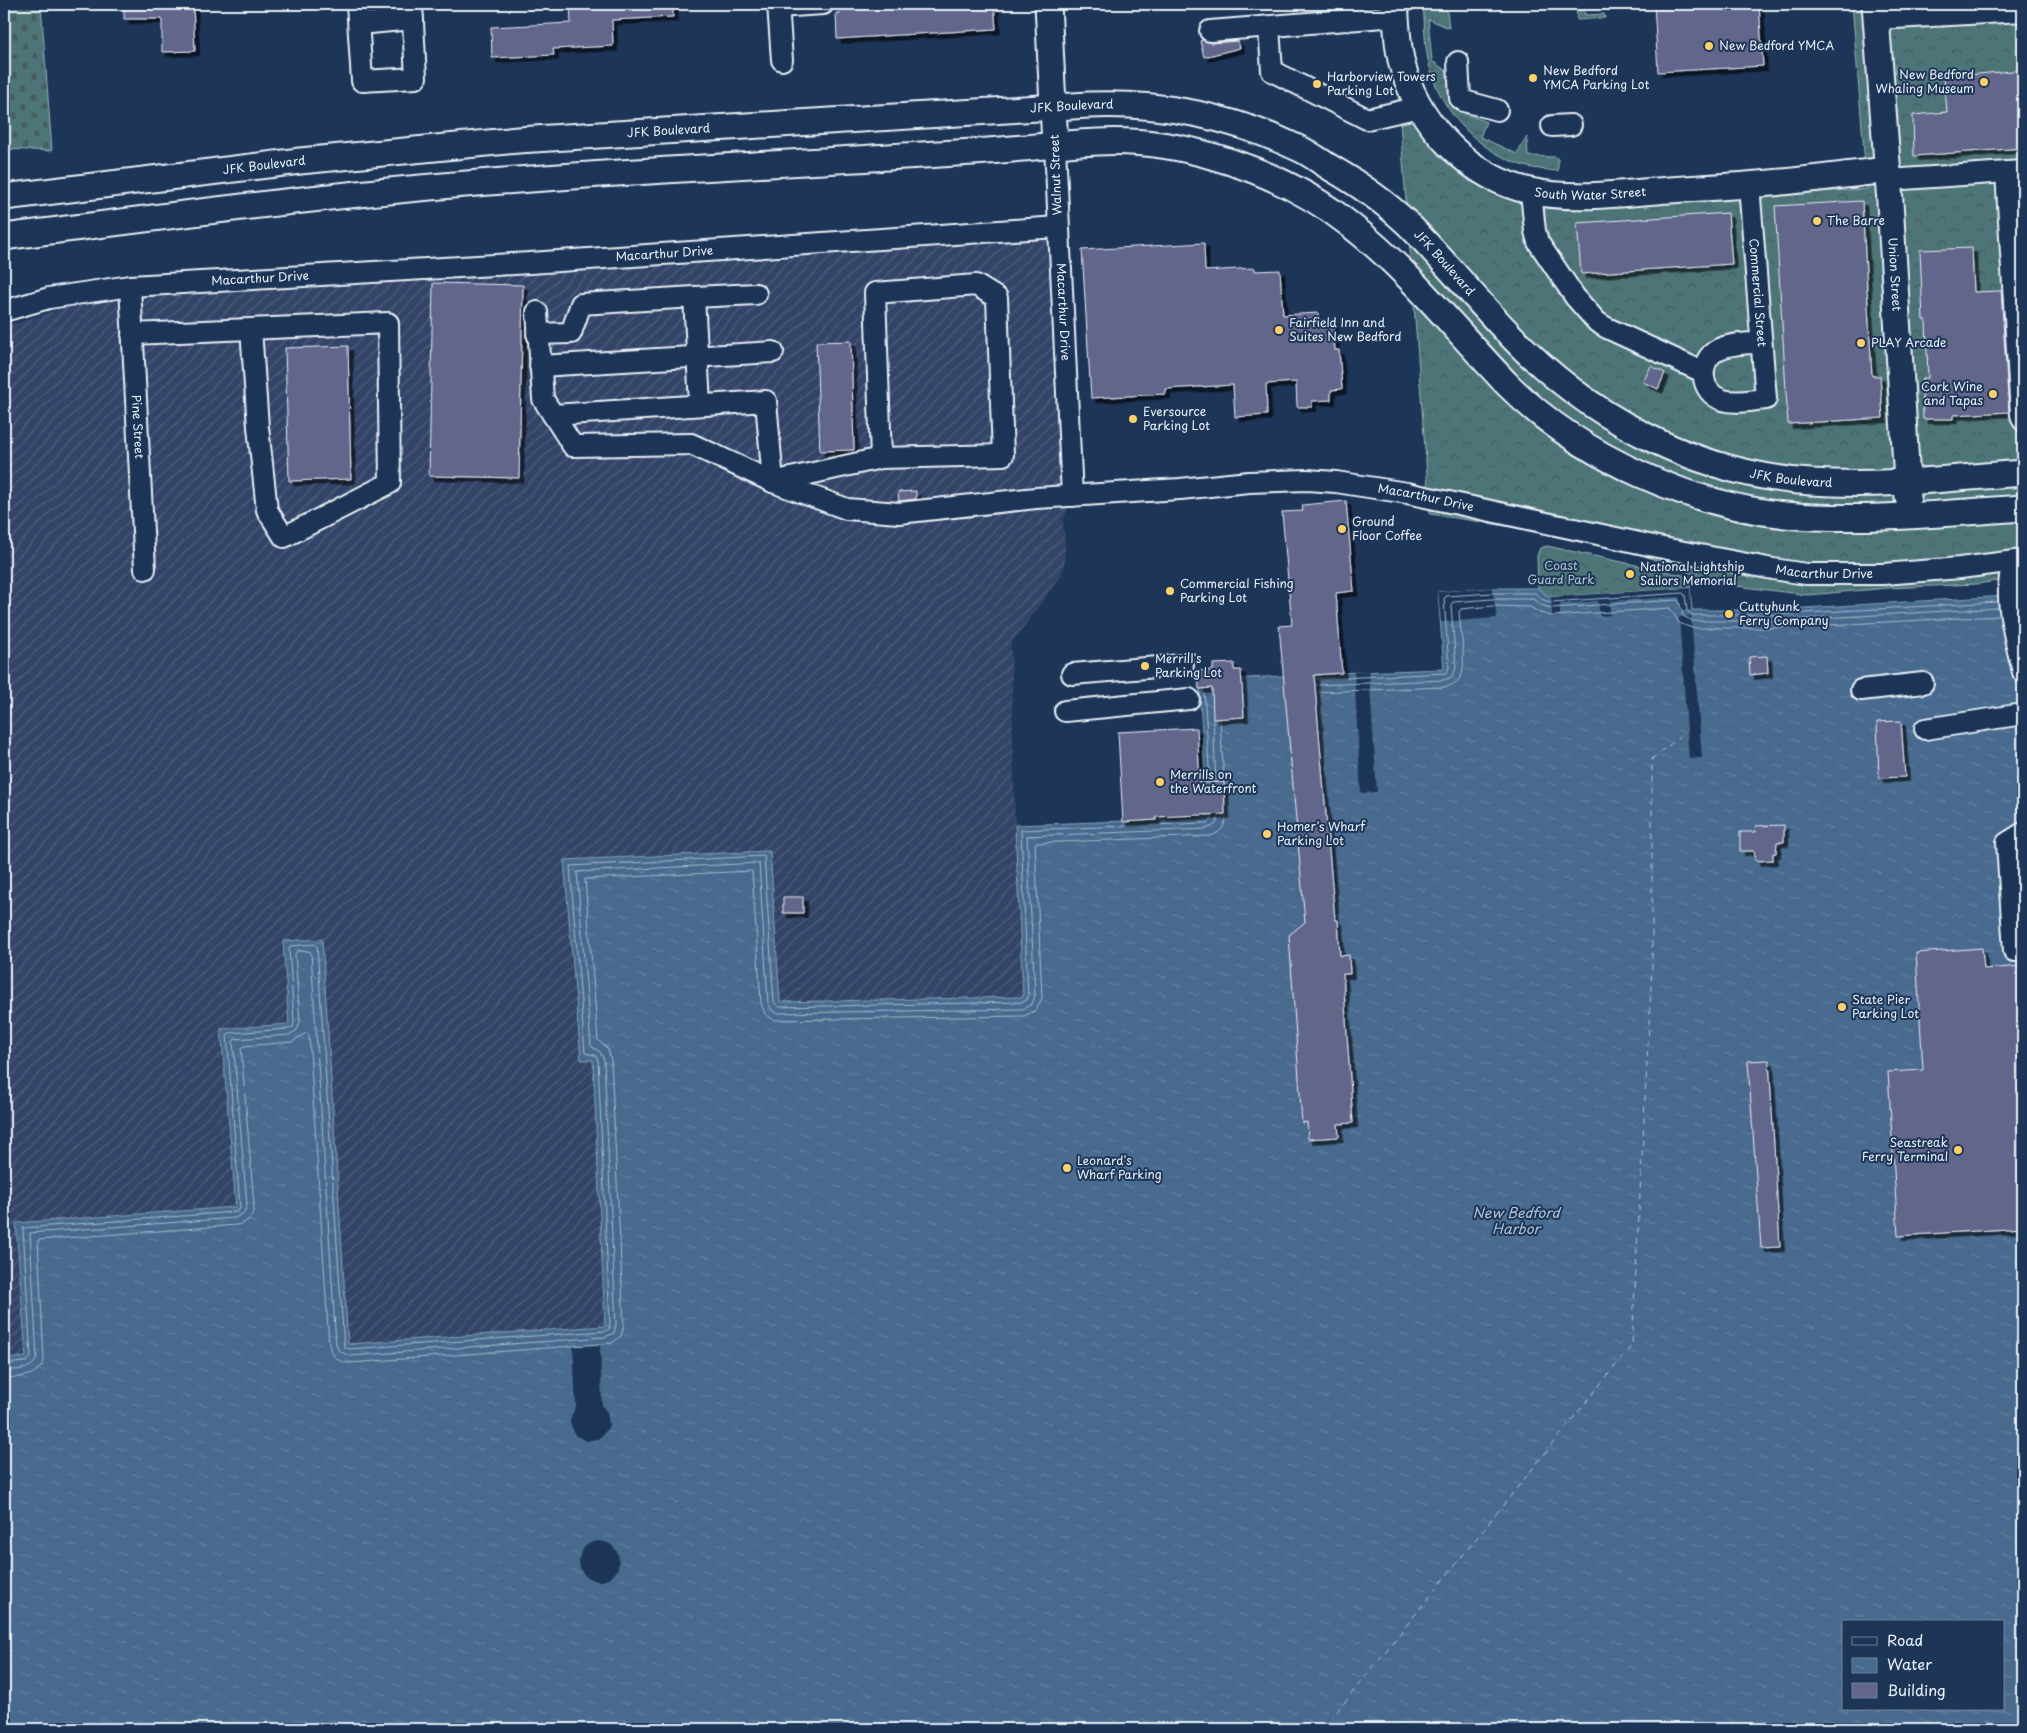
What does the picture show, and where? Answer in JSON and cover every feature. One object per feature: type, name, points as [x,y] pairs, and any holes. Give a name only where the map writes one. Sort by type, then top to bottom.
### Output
[{"type":"main road","name":"Walnut Street","points":[[1048,4],[1055,146]]},
{"type":"main road","name":"South Water Street","points":[[1396,10],[1403,70],[1420,107],[1442,138],[1460,154],[1498,180],[1531,192],[1594,194],[1888,175]]},
{"type":"main road","name":"Union Street","points":[[1875,12],[1888,175],[1909,515]]},
{"type":"main road","name":"JFK Boulevard","points":[[4,197],[300,161],[509,141],[1103,104],[1181,110],[1256,130],[1302,150],[1354,181],[1408,224],[1523,349],[1573,392],[1632,429],[1659,442],[1717,464],[1783,479],[1810,482],[1907,482],[2023,473]]},
{"type":"main road","points":[[4,237],[389,191],[604,173],[1104,142],[1157,146],[1195,152],[1246,168],[1300,192],[1351,225],[1392,262],[1513,389],[1537,410],[1590,447],[1643,475],[1704,498],[1763,511],[1822,517],[1909,515],[2023,508]]},
{"type":"street","points":[[357,4],[362,80],[416,78],[413,12],[359,24]]},
{"type":"street","points":[[782,60],[778,5],[823,4]]},
{"type":"street","points":[[1210,31],[1269,27],[1396,10]]},
{"type":"street","points":[[1875,12],[2023,11]]},
{"type":"street","points":[[1269,27],[1272,71],[1367,119],[1420,107]]},
{"type":"street","points":[[1458,62],[1460,98],[1464,101],[1497,110]]},
{"type":"street","name":"Walnut Street","points":[[1055,146],[1058,227]]},
{"type":"street","points":[[1888,175],[2014,171],[2020,415],[2023,420]]},
{"type":"street","name":"Commercial Street","points":[[1703,372],[1705,382],[1714,396],[1736,402],[1766,400],[1749,185]]},
{"type":"street","points":[[1531,192],[1538,242],[1575,297],[1596,322],[1703,372],[1705,363],[1716,350],[1761,342]]},
{"type":"street","name":"Macarthur Drive","points":[[130,286],[530,264],[1058,227],[1072,496],[1180,490],[1284,480],[1336,482],[1407,494],[1658,547],[1806,574],[1894,573],[2018,561]]},
{"type":"street","points":[[772,482],[881,458],[1003,455],[997,298],[976,285],[875,293],[881,458]]},
{"type":"street","points":[[4,311],[49,298],[130,286]]},
{"type":"street","name":"Pine Street","points":[[130,286],[145,569]]},
{"type":"street","points":[[537,334],[571,333],[581,304],[756,294]]},
{"type":"street","points":[[694,297],[700,405]]},
{"type":"street","points":[[537,312],[537,334],[543,399],[574,446],[691,444],[772,482],[846,509],[899,513],[1036,498],[1072,496]]},
{"type":"street","points":[[132,334],[388,323],[390,483],[284,537],[267,510],[258,427],[251,329]]},
{"type":"street","points":[[540,366],[697,355],[773,352]]},
{"type":"street","points":[[553,414],[766,401],[772,482]]},
{"type":"street","points":[[2018,561],[2009,574],[2011,616],[2019,632],[2023,672]]},
{"type":"street","points":[[1072,674],[1183,666]]},
{"type":"street","points":[[1861,690],[1923,683]]},
{"type":"street","points":[[1065,711],[1188,699]]},
{"type":"street","points":[[1925,729],[2023,714]]},
{"type":"street","points":[[2023,833],[2007,843],[2014,952],[2023,951]]},
{"type":"shaded area","points":[[1058,227],[1072,496],[1063,522],[1065,561],[1061,576],[1011,644],[1015,825],[1123,1339],[1011,998],[779,1002],[770,851],[581,1060],[593,1059],[605,1326],[347,1345],[322,939],[283,941],[289,1024],[221,1029],[236,1207],[16,1223],[26,1357],[4,1359],[4,327],[130,286]]},
{"type":"green space","points":[[4,4],[41,4],[52,151],[4,149]]},
{"type":"green space","points":[[1423,4],[1433,4],[1447,11],[1449,28],[1428,19],[1432,61],[1451,74],[1459,108],[1464,113],[1486,122],[1480,137],[1517,154],[1527,137],[1528,156],[1555,157],[1558,159],[1558,171],[1524,166],[1492,151],[1465,129],[1453,115],[1443,101],[1430,68]]},
{"type":"green space","points":[[1576,4],[1584,4],[1585,15],[1604,14],[1605,18],[1577,20]]},
{"type":"green space","points":[[1852,4],[2023,4],[2023,577],[1977,584],[1888,588],[1808,595],[1720,584],[1639,554],[1557,534],[1430,514],[1396,70],[1438,155],[1469,181],[1519,201],[1577,206],[1867,189]]},
{"type":"green space","name":"Coast Guard Park","points":[[1547,546],[1692,577],[1690,588],[1551,597],[1538,588],[1537,556],[1540,548]]},
{"type":"water","name":"New Bedford Harbor","points":[[1492,588],[1538,588],[1551,597],[1690,588],[1692,610],[1770,610],[2023,595],[2023,1729],[4,1729],[4,1359],[26,1357],[16,1223],[236,1207],[221,1029],[289,1024],[283,941],[322,939],[348,1344],[605,1326],[593,1060],[581,1060],[564,860],[770,851],[780,1002],[1023,997],[1015,825],[1207,818],[1199,681],[1331,673],[1444,669],[1438,592]]},
{"type":"pier","points":[[1492,588],[1497,618],[1441,622],[1438,592]]},
{"type":"pier","points":[[1690,588],[1691,610],[1680,611],[1679,597],[1610,601],[1610,615],[1600,616],[1598,601],[1560,604],[1560,616],[1552,617],[1551,597]]},
{"type":"pier","points":[[1691,616],[1702,758],[1689,759],[1679,617]]},
{"type":"pier","points":[[1369,671],[1377,792],[1361,793],[1354,672]]},
{"type":"pier","points":[[600,1345],[602,1406],[607,1412],[609,1424],[607,1430],[598,1439],[586,1441],[575,1435],[570,1423],[571,1416],[576,1407],[573,1346]]},
{"type":"pier","points":[[599,1541],[613,1547],[619,1561],[613,1575],[599,1581],[585,1575],[579,1561],[585,1547]]},
{"type":"building","points":[[124,4],[193,4],[195,51],[162,52],[162,19],[124,19]]},
{"type":"building","points":[[570,4],[673,4],[673,17],[612,20],[613,46],[553,49],[554,55],[492,58],[491,27],[571,23]]},
{"type":"building","points":[[932,4],[994,4],[996,29],[837,39],[836,13],[840,13],[840,9]]},
{"type":"building","name":"New Bedford YMCA","points":[[1654,4],[1759,4],[1763,66],[1658,72]]},
{"type":"building","points":[[1203,40],[1211,43],[1238,41],[1240,48],[1204,57],[1200,41]]},
{"type":"building","name":"New Bedford Whaling Museum","points":[[2023,70],[2023,148],[1914,156],[1913,115],[1947,112],[1944,77]]},
{"type":"building","points":[[1862,201],[1872,376],[1880,376],[1883,418],[1788,424],[1775,206]]},
{"type":"building","points":[[1728,213],[1732,264],[1581,274],[1577,223]]},
{"type":"building","points":[[1204,243],[1205,271],[1255,268],[1255,271],[1280,270],[1283,315],[1318,313],[1318,320],[1333,320],[1335,350],[1339,350],[1342,389],[1331,390],[1331,400],[1312,401],[1312,407],[1297,407],[1296,382],[1266,384],[1267,415],[1235,417],[1233,385],[1166,389],[1166,394],[1091,398],[1082,250]]},
{"type":"building","points":[[1972,248],[1974,292],[2001,291],[2009,412],[1953,415],[1953,419],[1923,419],[1922,378],[1928,378],[1926,320],[1923,320],[1920,250]]},
{"type":"building","points":[[433,283],[523,285],[519,478],[429,476]]},
{"type":"building","points":[[851,341],[854,450],[820,451],[816,342]]},
{"type":"building","points":[[348,346],[351,479],[289,481],[285,348]]},
{"type":"building","points":[[1651,366],[1665,373],[1658,389],[1643,382]]},
{"type":"building","points":[[916,491],[916,499],[899,501],[898,492]]},
{"type":"building","points":[[1346,501],[1354,591],[1336,593],[1342,673],[1314,675],[1335,920],[1338,920],[1340,956],[1349,955],[1350,974],[1343,974],[1353,1123],[1338,1124],[1339,1137],[1308,1139],[1307,1122],[1302,1123],[1289,935],[1305,922],[1279,626],[1292,625],[1282,512],[1303,511],[1302,505]]},
{"type":"building","points":[[1767,656],[1768,673],[1750,675],[1749,657]]},
{"type":"building","points":[[1234,663],[1234,670],[1241,670],[1244,717],[1213,719],[1212,688],[1199,689],[1198,671],[1213,670],[1213,664]]},
{"type":"building","points":[[1901,721],[1905,777],[1879,778],[1877,722]]},
{"type":"building","name":"Merrills on the Waterfront","points":[[1197,728],[1200,783],[1224,782],[1225,814],[1156,817],[1156,820],[1123,822],[1118,732]]},
{"type":"building","points":[[1784,825],[1784,842],[1777,842],[1776,853],[1773,853],[1773,860],[1756,861],[1754,851],[1740,851],[1740,832],[1756,832],[1755,826]]},
{"type":"building","points":[[783,897],[803,897],[803,913],[783,913]]},
{"type":"building","name":"Seastreak Ferry Terminal","points":[[1982,948],[1984,969],[2023,966],[2023,1228],[1898,1236],[1888,1072],[1923,1070],[1916,953]]},
{"type":"building","points":[[1769,1060],[1780,1247],[1761,1248],[1748,1061]]},
{"type":"ferry route","points":[[1323,1729],[1632,1345],[1652,967],[1652,759],[1687,731]]},
{"type":"place","name":"New Bedford YMCA","points":[[1709,46]]},
{"type":"place","name":"New Bedford YMCA Parking Lot","points":[[1533,78]]},
{"type":"place","name":"New Bedford Whaling Museum","points":[[1984,82]]},
{"type":"place","name":"Harborview Towers Parking Lot","points":[[1317,84]]},
{"type":"place","name":"The Barre","points":[[1817,221]]},
{"type":"place","name":"Fairfield Inn and Suites New Bedford","points":[[1279,330]]},
{"type":"place","name":"PLAY Arcade","points":[[1861,343]]},
{"type":"place","name":"Cork Wine and Tapas","points":[[1993,394]]},
{"type":"place","name":"Eversource Parking Lot","points":[[1133,419]]},
{"type":"place","name":"Ground Floor Coffee","points":[[1342,529]]},
{"type":"place","name":"National Lightship Sailors Memorial","points":[[1630,574]]},
{"type":"place","name":"Commercial Fishing Parking Lot","points":[[1170,591]]},
{"type":"place","name":"Cuttyhunk Ferry Company","points":[[1729,614]]},
{"type":"place","name":"Merrill's Parking Lot","points":[[1145,666]]},
{"type":"place","name":"Merrills on the Waterfront","points":[[1160,782]]},
{"type":"place","name":"Homer's Wharf Parking Lot","points":[[1267,834]]},
{"type":"place","name":"State Pier Parking Lot","points":[[1842,1007]]},
{"type":"place","name":"Seastreak Ferry Terminal","points":[[1958,1150]]},
{"type":"place","name":"Leonard's Wharf Parking","points":[[1067,1168]]}]
